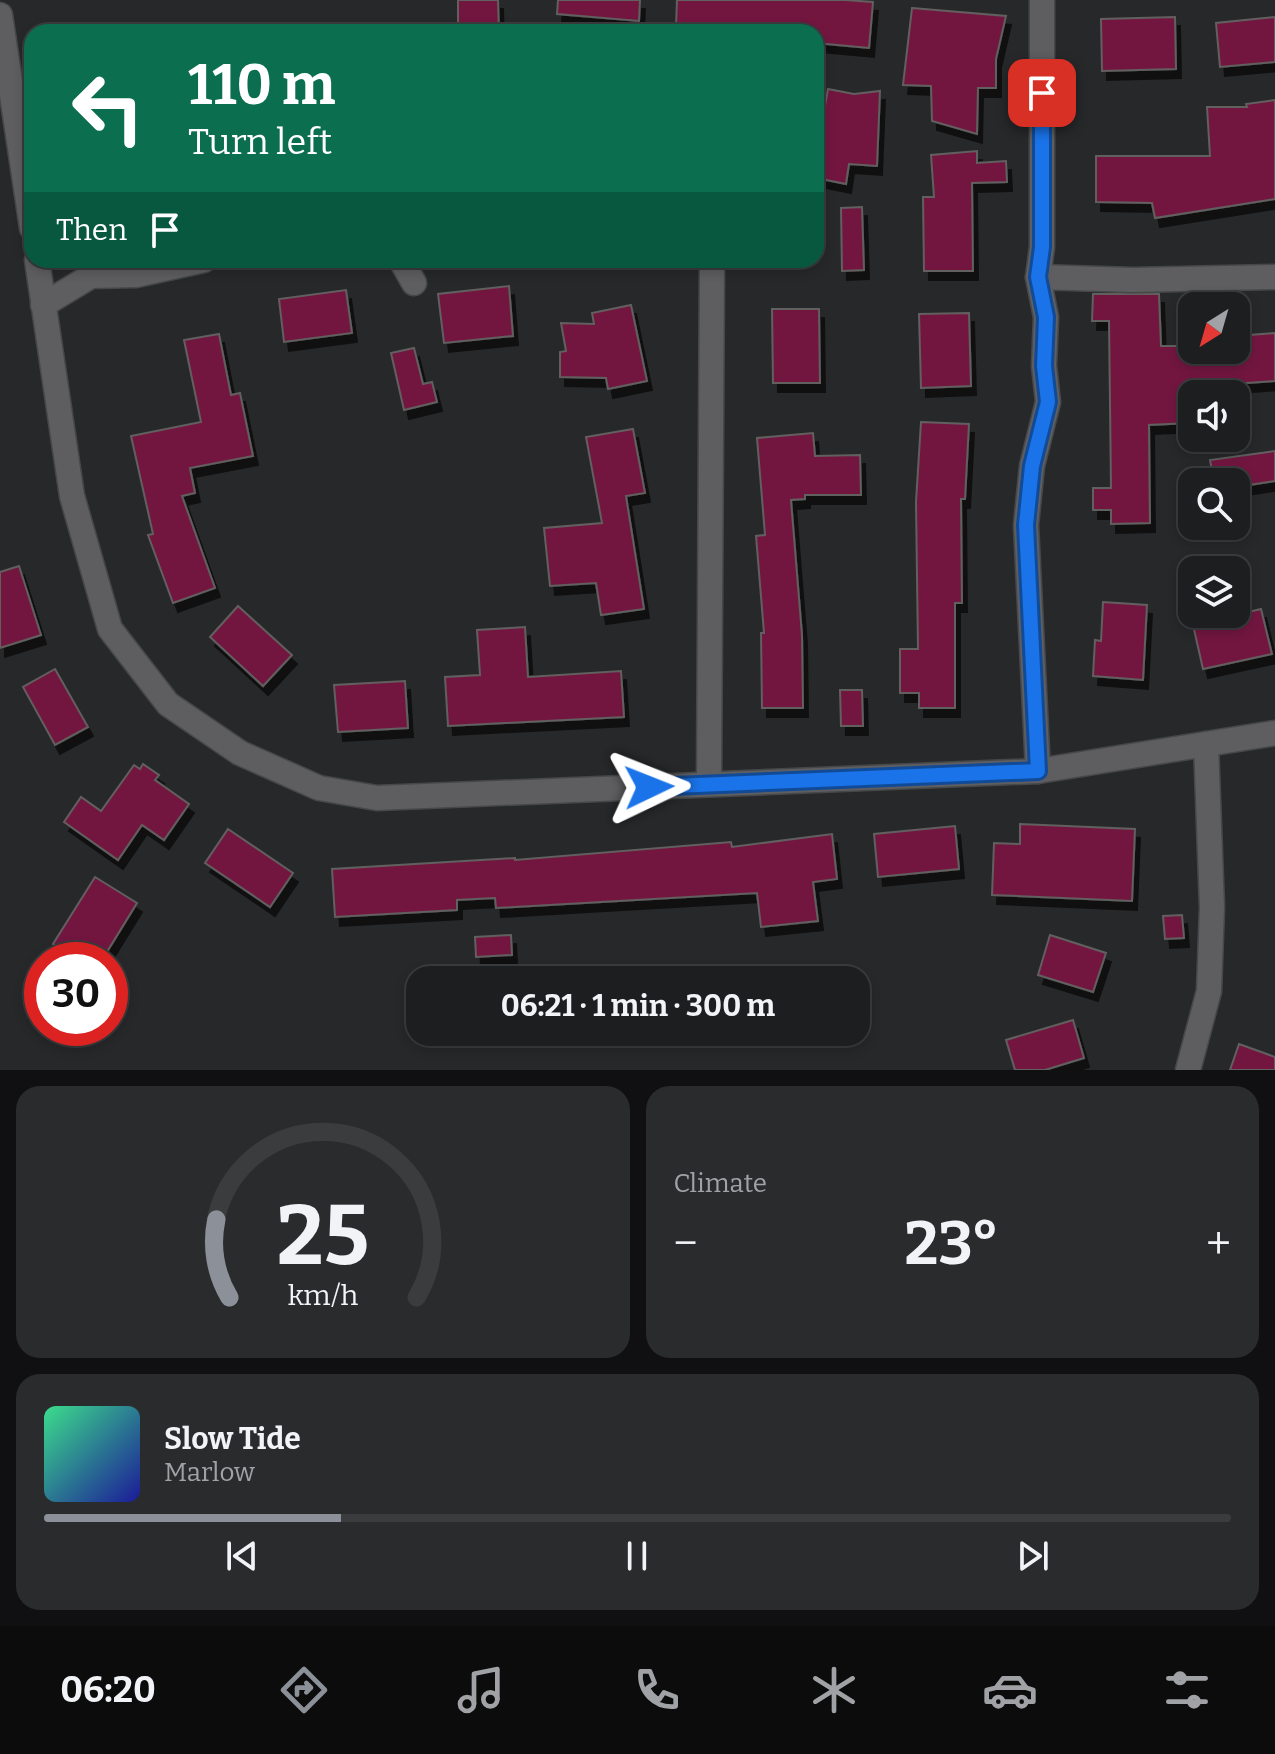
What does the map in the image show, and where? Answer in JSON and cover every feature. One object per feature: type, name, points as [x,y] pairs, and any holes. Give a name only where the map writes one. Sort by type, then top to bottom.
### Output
[{"type":"street","points":[[1038,771],[1026,525],[1032,466],[1048,402],[1044,366],[1046,317],[1038,277],[1042,247],[1042,0]]},
{"type":"street","points":[[0,15],[24,172]]},
{"type":"street","points":[[38,268],[72,496],[110,629],[168,704],[240,753],[319,788],[377,798],[1038,771],[1275,733]]},
{"type":"street","points":[[43,305],[83,268],[136,275],[168,268]]},
{"type":"street","points":[[406,268],[414,283]]},
{"type":"street","points":[[709,784],[712,268]]},
{"type":"street","points":[[1038,277],[1133,280],[1275,277]]},
{"type":"street","points":[[1188,1070],[1209,991],[1212,907],[1206,744]]},
{"type":"building","points":[[458,0],[498,0],[499,24],[458,24]]},
{"type":"building","points":[[558,0],[640,0],[639,21],[557,14]]},
{"type":"building","points":[[677,0],[873,2],[869,48],[824,44],[824,24],[676,24]]},
{"type":"building","points":[[912,8],[1006,16],[996,59],[996,88],[978,88],[977,134],[932,121],[931,86],[903,85]]},
{"type":"building","points":[[1175,17],[1176,69],[1102,71],[1101,19]]},
{"type":"building","points":[[1275,17],[1275,62],[1220,67],[1216,23]]},
{"type":"building","points":[[828,89],[854,94],[880,91],[877,166],[849,164],[846,184],[824,180],[824,111]]},
{"type":"building","points":[[1275,100],[1275,199],[1155,218],[1152,203],[1096,202],[1096,156],[1210,156],[1207,107],[1247,107],[1246,104]]},
{"type":"building","points":[[977,151],[977,163],[1006,161],[1007,182],[972,183],[973,271],[924,271],[923,197],[934,197],[931,155]]},
{"type":"building","points":[[862,207],[864,270],[842,271],[841,208]]},
{"type":"building","points":[[509,286],[513,336],[444,343],[438,294]]},
{"type":"building","points":[[346,290],[352,333],[284,342],[279,299]]},
{"type":"building","points":[[1093,294],[1159,294],[1161,346],[1178,346],[1178,364],[1250,364],[1250,335],[1275,333],[1275,381],[1178,380],[1178,424],[1149,425],[1150,523],[1111,524],[1111,510],[1093,510],[1093,488],[1111,488],[1109,321],[1092,321]]},
{"type":"building","points":[[631,305],[647,381],[608,389],[606,378],[560,377],[560,352],[566,351],[561,323],[594,324],[592,313]]},
{"type":"building","points":[[772,309],[819,309],[820,383],[773,383]]},
{"type":"building","points":[[969,313],[971,386],[921,388],[919,314]]},
{"type":"building","points":[[219,334],[231,395],[240,393],[253,456],[190,468],[195,493],[182,496],[215,588],[173,603],[148,535],[153,534],[131,436],[201,422],[184,340]]},
{"type":"building","points":[[414,348],[423,384],[432,382],[437,402],[404,410],[391,353]]},
{"type":"building","points":[[921,422],[969,424],[965,499],[961,499],[962,603],[955,603],[955,708],[919,708],[919,693],[900,693],[900,649],[918,649],[916,502]]},
{"type":"building","points":[[633,429],[645,493],[626,496],[644,609],[601,615],[596,583],[550,586],[544,528],[602,523],[586,437]]},
{"type":"building","points":[[813,433],[815,456],[860,455],[861,495],[805,495],[805,499],[791,500],[802,635],[803,708],[762,708],[761,633],[764,633],[756,536],[765,535],[757,438]]},
{"type":"building","points":[[1275,451],[1275,481],[1250,485],[1250,468],[1211,468],[1210,460]]},
{"type":"building","points":[[19,566],[41,635],[0,648],[0,572]]},
{"type":"building","points":[[1103,602],[1147,605],[1143,680],[1093,676],[1095,640],[1101,641]]},
{"type":"building","points":[[238,606],[292,655],[263,686],[210,637]]},
{"type":"building","points":[[1261,609],[1272,654],[1203,669],[1194,628],[1250,628],[1250,612]]},
{"type":"building","points":[[525,627],[528,677],[621,671],[624,717],[448,726],[445,677],[480,675],[477,630]]},
{"type":"building","points":[[55,669],[88,727],[55,745],[23,687]]},
{"type":"building","points":[[405,681],[408,728],[338,732],[334,685]]},
{"type":"building","points":[[840,690],[862,690],[863,726],[841,726]]},
{"type":"building","points":[[143,764],[159,775],[155,780],[189,804],[164,840],[142,825],[118,860],[64,822],[81,797],[101,811],[134,765],[140,769]]},
{"type":"building","points":[[1020,824],[1135,829],[1132,901],[992,895],[994,843],[1020,844]]},
{"type":"building","points":[[955,826],[959,869],[878,877],[874,834]]},
{"type":"building","points":[[228,829],[293,873],[270,907],[205,863]]},
{"type":"building","points":[[832,834],[837,879],[813,882],[818,921],[761,927],[757,893],[496,908],[495,898],[457,900],[457,910],[335,917],[332,869],[515,860],[731,842],[732,847]]},
{"type":"building","points":[[95,877],[137,903],[113,942],[54,942]]},
{"type":"building","points":[[1182,915],[1184,938],[1165,939],[1163,916]]},
{"type":"building","points":[[511,935],[512,955],[476,957],[475,937]]},
{"type":"building","points":[[1050,935],[1106,953],[1093,992],[1038,975]]},
{"type":"building","points":[[1073,1020],[1084,1058],[1045,1070],[1015,1070],[1006,1040]]},
{"type":"building","points":[[1239,1044],[1275,1057],[1275,1070],[1230,1070]]},
{"type":"route","points":[[649,787],[1038,771],[1026,525],[1032,466],[1048,402],[1044,366],[1046,317],[1038,277],[1042,247],[1042,93]]}]
